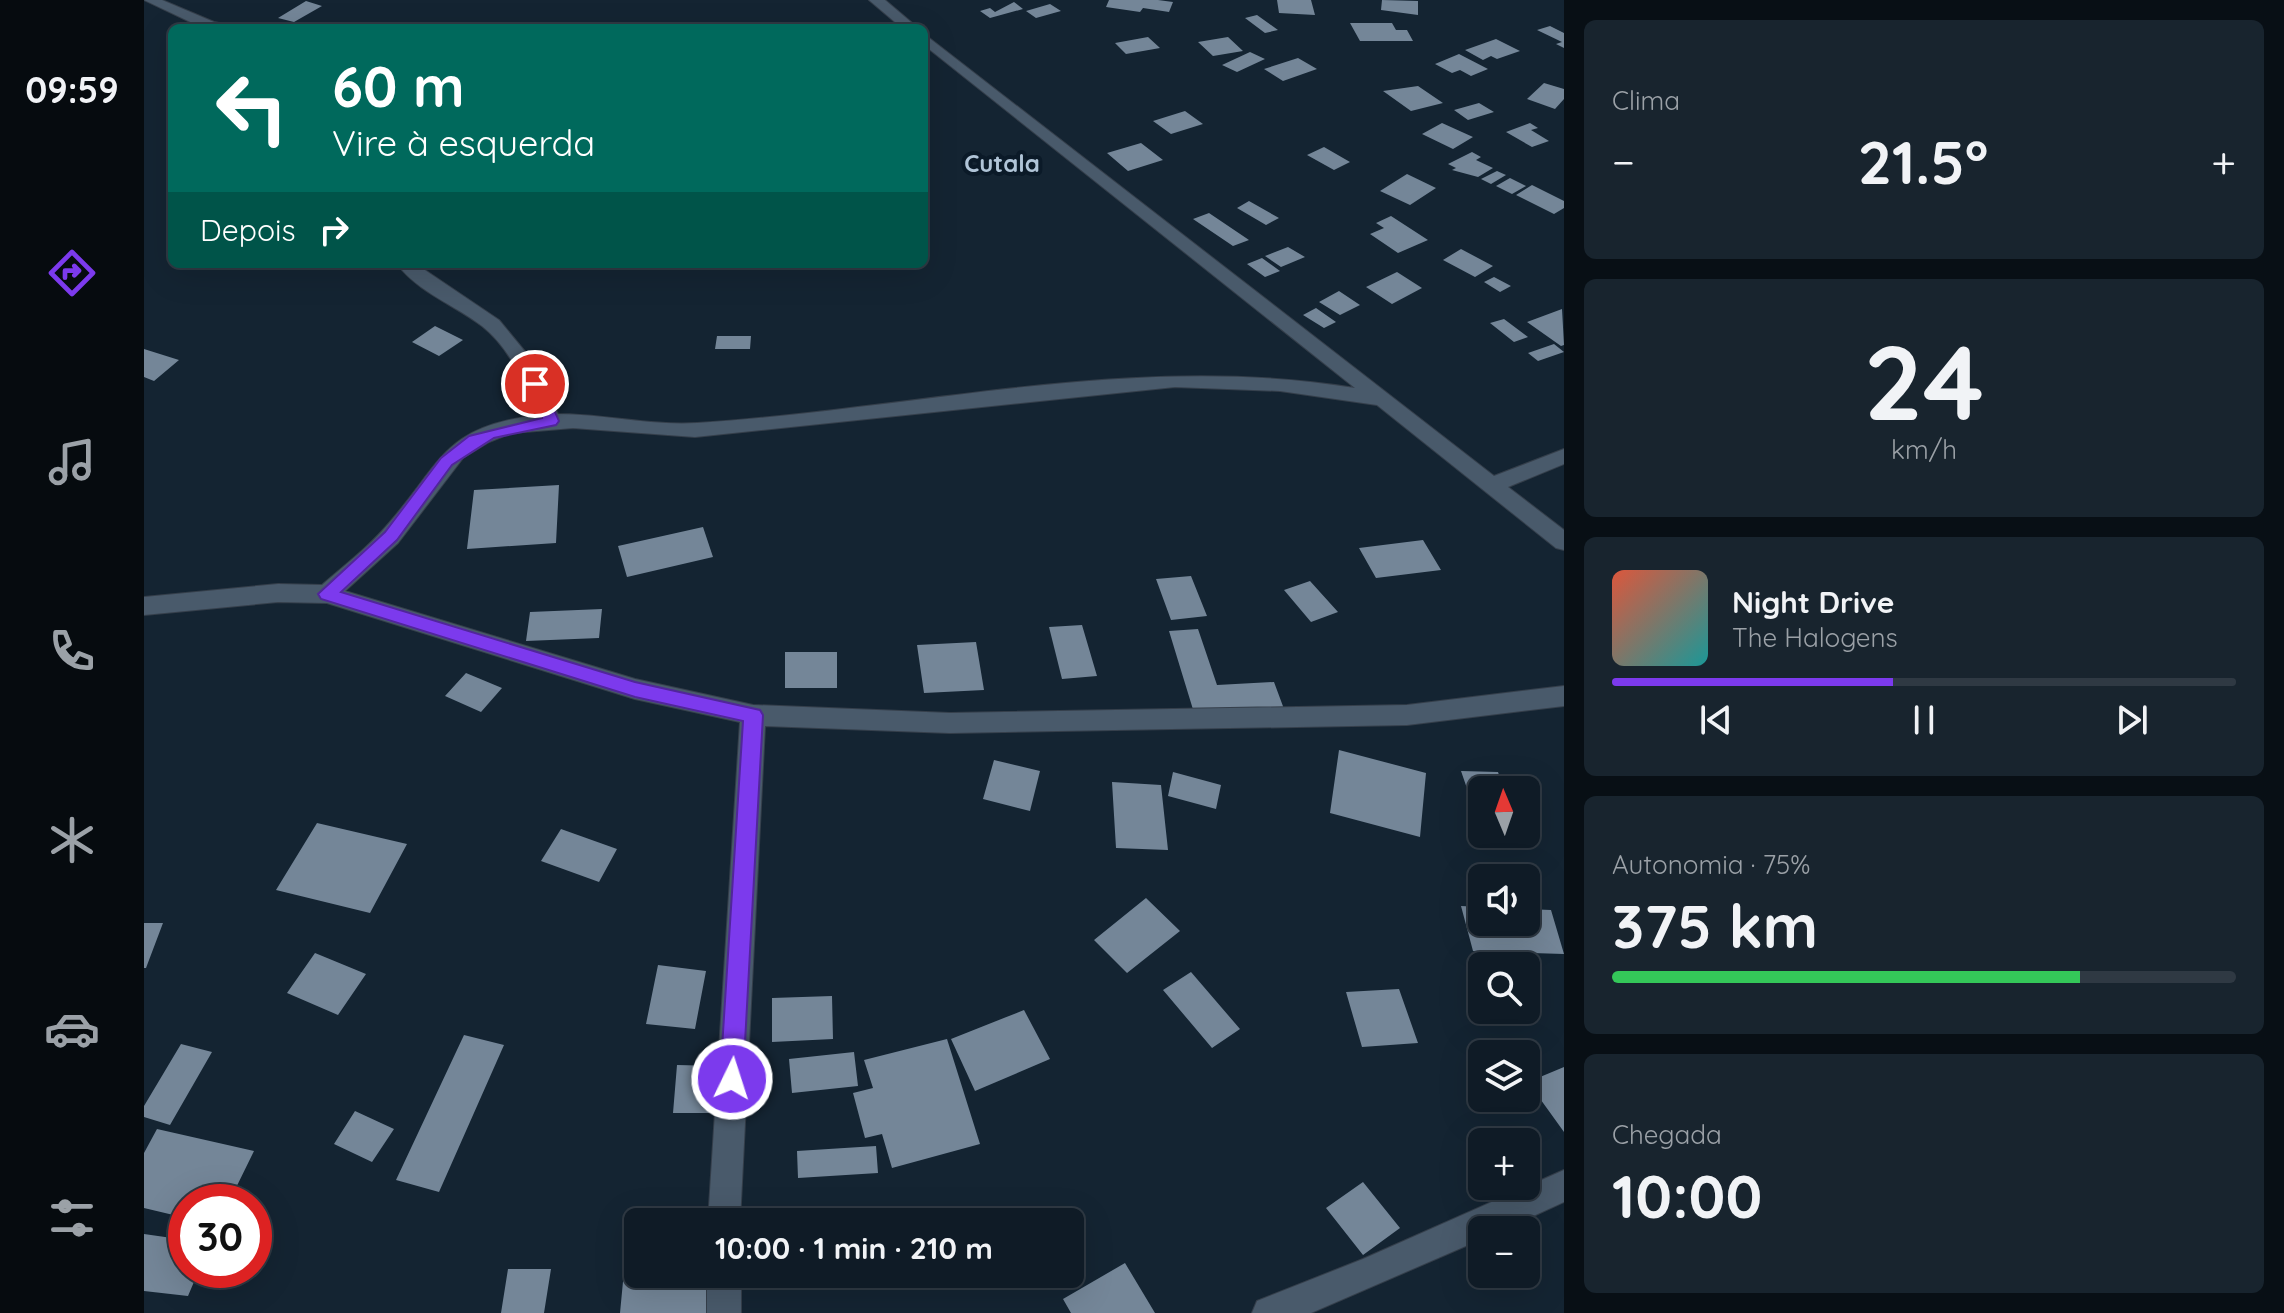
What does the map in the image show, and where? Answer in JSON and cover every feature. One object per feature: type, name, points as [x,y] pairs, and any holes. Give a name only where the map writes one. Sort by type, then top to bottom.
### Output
[{"type":"street","points":[[150,0],[206,24]]},
{"type":"street","points":[[876,0],[906,24]]},
{"type":"street","points":[[928,41],[1564,542]]},
{"type":"street","points":[[411,268],[451,300],[501,332],[535,384],[551,421]]},
{"type":"street","points":[[327,594],[391,536],[446,461],[475,440],[496,432],[551,421],[593,421],[646,430],[695,430],[1188,381],[1314,385],[1383,400]]},
{"type":"street","points":[[1492,485],[1564,456]]},
{"type":"street","points":[[144,606],[278,593],[327,594],[635,689],[753,715],[950,723],[1407,715],[1564,696]]},
{"type":"street","points":[[725,1208],[753,715]]},
{"type":"street","points":[[1269,1313],[1370,1273],[1564,1186]]},
{"type":"street","points":[[724,1288],[724,1313]]},
{"type":"building","points":[[1109,0],[1173,2],[1169,12],[1143,8],[1140,12],[1106,7]]},
{"type":"building","points":[[1277,0],[1311,0],[1315,15],[1279,13]]},
{"type":"building","points":[[1382,0],[1418,1],[1418,15],[1381,10]]},
{"type":"building","points":[[306,1],[322,6],[294,22],[278,18]]},
{"type":"building","points":[[1014,2],[1023,9],[990,18],[980,11],[990,8],[995,12]]},
{"type":"building","points":[[1050,4],[1061,11],[1036,18],[1026,11]]},
{"type":"building","points":[[1257,15],[1278,30],[1265,33],[1245,18]]},
{"type":"building","points":[[1350,23],[1392,23],[1396,30],[1407,30],[1413,41],[1360,41]]},
{"type":"building","points":[[1550,26],[1564,33],[1564,48],[1556,44],[1562,42],[1537,30]]},
{"type":"building","points":[[1148,37],[1160,48],[1126,54],[1115,43]]},
{"type":"building","points":[[1228,37],[1243,51],[1213,56],[1198,42]]},
{"type":"building","points":[[1496,39],[1520,51],[1483,60],[1465,50]]},
{"type":"building","points":[[1250,52],[1265,59],[1237,72],[1222,65]]},
{"type":"building","points":[[1459,54],[1488,69],[1471,76],[1460,70],[1452,73],[1435,64]]},
{"type":"building","points":[[1298,58],[1317,69],[1283,81],[1264,69]]},
{"type":"building","points":[[1544,83],[1564,89],[1564,99],[1555,109],[1527,99]]},
{"type":"building","points":[[1418,86],[1443,103],[1411,111],[1383,91]]},
{"type":"building","points":[[1479,103],[1494,112],[1468,120],[1454,110]]},
{"type":"building","points":[[1185,111],[1203,124],[1171,134],[1153,121]]},
{"type":"building","points":[[1442,123],[1473,137],[1453,149],[1422,134]]},
{"type":"building","points":[[1530,123],[1538,128],[1531,130],[1549,141],[1532,147],[1506,132]]},
{"type":"building","points":[[1141,143],[1163,160],[1128,171],[1107,153]]},
{"type":"building","points":[[1324,147],[1350,162],[1334,170],[1307,155]]},
{"type":"building","points":[[1472,152],[1481,157],[1476,160],[1493,168],[1478,177],[1452,170],[1456,168],[1448,164]]},
{"type":"building","points":[[1497,171],[1506,175],[1491,184],[1481,179]]},
{"type":"building","points":[[1407,174],[1436,188],[1410,205],[1380,191]]},
{"type":"building","points":[[1510,178],[1526,186],[1512,194],[1496,186]]},
{"type":"building","points":[[1532,185],[1564,201],[1564,208],[1554,214],[1516,195]]},
{"type":"building","points":[[1249,201],[1279,218],[1266,225],[1237,208]]},
{"type":"building","points":[[1209,213],[1249,240],[1233,246],[1193,219]]},
{"type":"building","points":[[1391,216],[1428,240],[1398,253],[1370,234],[1384,228],[1376,223]]},
{"type":"building","points":[[1288,247],[1305,257],[1281,267],[1265,256]]},
{"type":"building","points":[[1461,249],[1493,266],[1475,277],[1443,260]]},
{"type":"building","points":[[1262,258],[1280,271],[1265,277],[1247,264]]},
{"type":"building","points":[[1397,272],[1422,288],[1392,304],[1366,287]]},
{"type":"building","points":[[1494,277],[1511,286],[1500,292],[1484,282]]},
{"type":"building","points":[[1339,291],[1360,305],[1340,315],[1319,302]]},
{"type":"building","points":[[1316,308],[1336,322],[1324,328],[1303,315]]},
{"type":"building","points":[[1562,309],[1564,345],[1561,346],[1527,322]]},
{"type":"building","points":[[1504,319],[1528,337],[1514,342],[1490,323]]},
{"type":"building","points":[[435,326],[463,340],[439,356],[412,342]]},
{"type":"building","points":[[717,336],[751,336],[750,349],[715,349]]},
{"type":"building","points":[[1554,344],[1564,352],[1538,361],[1528,353]]},
{"type":"building","points":[[144,349],[179,360],[154,381],[144,377]]},
{"type":"building","points":[[559,485],[556,543],[467,549],[474,490]]},
{"type":"building","points":[[703,527],[713,557],[627,577],[618,546]]},
{"type":"building","points":[[1423,540],[1441,570],[1376,578],[1359,548]]},
{"type":"building","points":[[1191,576],[1207,616],[1171,620],[1156,579]]},
{"type":"building","points":[[1310,581],[1338,612],[1311,622],[1284,590]]},
{"type":"building","points":[[602,609],[599,638],[526,641],[530,612]]},
{"type":"building","points":[[1082,625],[1097,676],[1062,679],[1049,627]]},
{"type":"building","points":[[1198,629],[1217,685],[1274,682],[1284,709],[1195,716],[1169,631]]},
{"type":"building","points":[[976,642],[984,690],[924,693],[917,645]]},
{"type":"building","points":[[785,652],[837,652],[837,688],[785,688]]},
{"type":"building","points":[[466,673],[502,688],[481,712],[445,696]]},
{"type":"building","points":[[1339,750],[1426,773],[1420,837],[1330,813]]},
{"type":"building","points":[[994,760],[1040,771],[1030,811],[983,799]]},
{"type":"building","points":[[1461,771],[1498,772],[1499,776],[1468,776],[1468,791]]},
{"type":"building","points":[[1173,772],[1221,785],[1216,809],[1168,796]]},
{"type":"building","points":[[1112,782],[1161,785],[1168,850],[1116,848]]},
{"type":"building","points":[[317,823],[407,844],[370,913],[276,890]]},
{"type":"building","points":[[561,829],[617,849],[599,882],[541,861]]},
{"type":"building","points":[[1146,898],[1180,931],[1127,973],[1094,940]]},
{"type":"building","points":[[1461,906],[1468,906],[1468,932]]},
{"type":"building","points":[[1540,910],[1551,910],[1564,954],[1540,952],[1473,951],[1469,936],[1540,936]]},
{"type":"building","points":[[144,923],[163,923],[146,968],[144,968]]},
{"type":"building","points":[[315,953],[366,974],[338,1015],[287,993]]},
{"type":"building","points":[[658,965],[706,971],[695,1029],[646,1024]]},
{"type":"building","points":[[1191,972],[1240,1029],[1212,1048],[1163,990]]},
{"type":"building","points":[[1399,989],[1418,1043],[1362,1047],[1346,992]]},
{"type":"building","points":[[832,996],[833,1039],[772,1042],[772,998]]},
{"type":"building","points":[[1024,1010],[1050,1059],[975,1091],[951,1039]]},
{"type":"building","points":[[464,1035],[504,1045],[439,1192],[396,1180]]},
{"type":"building","points":[[947,1039],[980,1144],[892,1168],[882,1134],[865,1138],[853,1093],[873,1088],[864,1060]]},
{"type":"building","points":[[181,1044],[212,1052],[170,1125],[144,1117],[144,1106]]},
{"type":"building","points":[[854,1052],[858,1086],[792,1093],[789,1059]]},
{"type":"building","points":[[677,1065],[719,1066],[716,1113],[673,1113]]},
{"type":"building","points":[[1564,1067],[1564,1132],[1540,1099],[1540,1077]]},
{"type":"building","points":[[355,1111],[394,1129],[372,1162],[334,1144]]},
{"type":"building","points":[[157,1129],[254,1151],[238,1184],[168,1184],[168,1214],[144,1208],[144,1153]]},
{"type":"building","points":[[876,1146],[878,1173],[798,1178],[797,1151]]},
{"type":"building","points":[[1363,1182],[1400,1228],[1363,1255],[1326,1208]]},
{"type":"building","points":[[144,1234],[168,1237],[168,1288],[191,1288],[188,1296],[144,1291]]},
{"type":"building","points":[[1125,1263],[1155,1313],[1071,1313],[1063,1299]]},
{"type":"building","points":[[508,1269],[551,1269],[544,1313],[501,1313]]},
{"type":"building","points":[[624,1271],[624,1288],[713,1288],[712,1313],[620,1313]]},
{"type":"district","name":"Cutala","points":[[1002,164]]},
{"type":"route","points":[[535,384],[551,421],[506,428],[490,434],[475,440],[446,461],[391,536],[327,594],[635,689],[753,715],[732,1079]]}]
